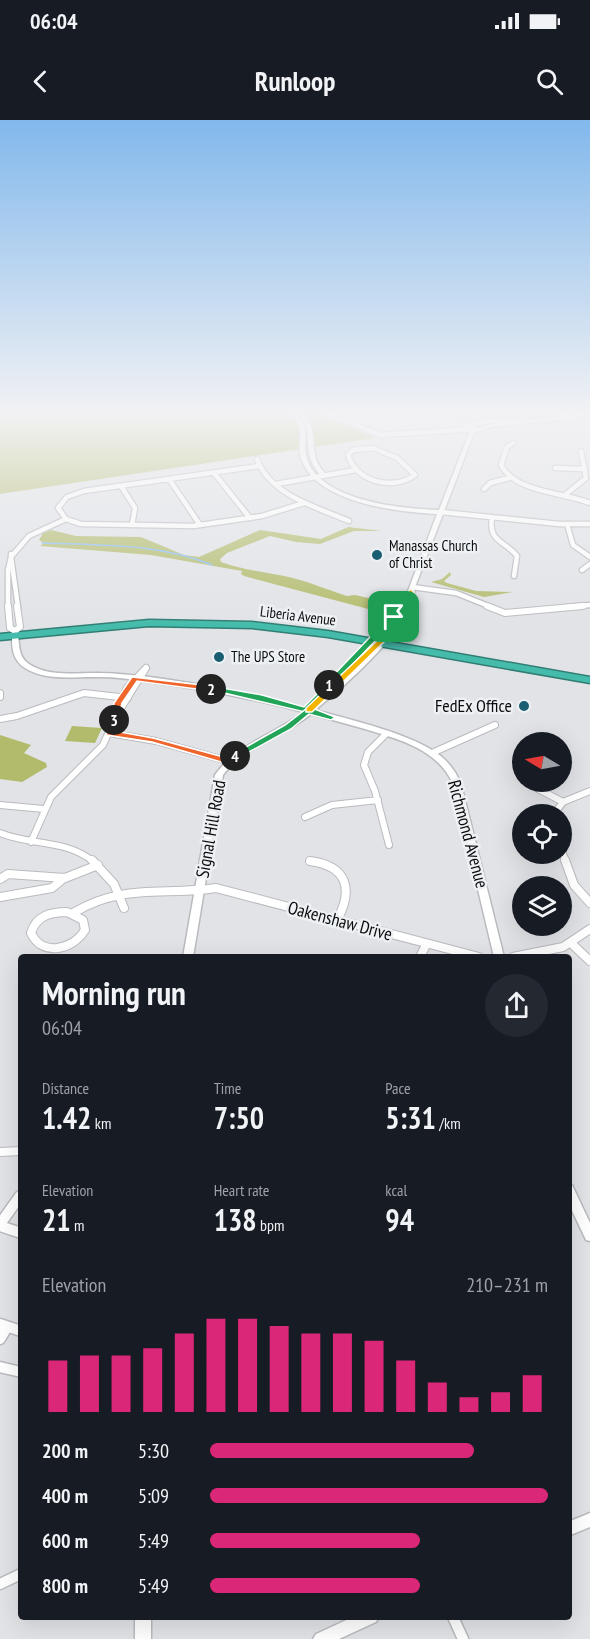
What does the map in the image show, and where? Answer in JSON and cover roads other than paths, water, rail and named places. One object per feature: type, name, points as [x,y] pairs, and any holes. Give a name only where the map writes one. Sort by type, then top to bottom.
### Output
[{"type":"highway","name":"Liberia Avenue","points":[[0,635],[131,620],[209,618],[294,623],[590,680]]},
{"type":"highway","name":"Liberia Avenue","points":[[15,633],[168,622],[224,623],[296,629],[378,640],[590,674]]},
{"type":"highway","points":[[102,626],[120,628],[132,634]]},
{"type":"main road","points":[[335,484],[366,497],[441,512]]},
{"type":"main road","name":"Signal Hill Road","points":[[189,954],[217,783],[228,761],[288,727],[309,710],[335,687],[403,615],[452,484]]},
{"type":"main road","name":"Richmond Avenue","points":[[15,633],[19,658],[37,670],[138,679],[244,694],[309,710],[386,734],[432,753],[450,770],[457,783],[498,954]]},
{"type":"main road","name":"Signal Hill Road","points":[[309,710],[308,706],[341,672],[378,640]]},
{"type":"main road","points":[[335,687],[343,674],[341,672]]},
{"type":"main road","points":[[572,1197],[590,1236]]},
{"type":"main road","points":[[572,1527],[590,1520]]},
{"type":"main road","points":[[143,1620],[143,1639]]},
{"type":"main road","points":[[321,1639],[363,1620]]},
{"type":"street","points":[[135,484],[84,491],[67,497],[58,508],[66,519],[86,524],[200,525],[249,518],[304,503]]},
{"type":"street","points":[[172,484],[200,525]]},
{"type":"street","points":[[223,484],[249,518]]},
{"type":"street","points":[[276,484],[304,503],[349,521]]},
{"type":"street","points":[[484,489],[488,484]]},
{"type":"street","points":[[530,484],[590,503]]},
{"type":"street","points":[[566,494],[580,484]]},
{"type":"street","points":[[121,486],[135,508],[132,525]]},
{"type":"street","points":[[441,512],[567,524],[590,524]]},
{"type":"street","points":[[492,517],[489,527],[491,534],[517,556],[514,576]]},
{"type":"street","name":"Richmond Avenue","points":[[11,554],[20,627],[15,633],[10,628],[3,586],[4,564],[11,554],[28,532],[66,519]]},
{"type":"street","points":[[567,524],[573,545],[590,556]]},
{"type":"street","points":[[3,554],[11,554]]},
{"type":"street","points":[[582,570],[590,564]]},
{"type":"street","points":[[411,589],[456,593],[492,610],[505,613],[590,605]]},
{"type":"street","points":[[30,842],[44,809],[59,788],[101,747],[125,697],[138,679]]},
{"type":"street","points":[[0,718],[17,716],[79,694],[95,693],[125,697]]},
{"type":"street","points":[[432,753],[495,724]]},
{"type":"street","points":[[109,733],[153,740],[228,761]]},
{"type":"street","points":[[386,734],[368,752],[364,762],[378,800],[388,845]]},
{"type":"street","points":[[544,792],[563,802],[590,790]]},
{"type":"street","points":[[305,817],[332,805],[378,800]]},
{"type":"street","points":[[0,805],[44,809]]},
{"type":"street","points":[[1,834],[30,842],[72,846],[83,850],[112,879],[120,891],[124,908]]},
{"type":"street","points":[[310,861],[329,864],[342,875],[347,886],[348,901],[337,920]]},
{"type":"street","points":[[567,864],[574,885],[590,903]]},
{"type":"street","points":[[0,897],[52,888],[64,878],[98,865]]},
{"type":"street","points":[[0,879],[8,874],[64,878]]},
{"type":"street","name":"Oakenshaw Drive","points":[[120,891],[223,889],[466,954]]},
{"type":"street","points":[[73,914],[85,924],[83,934],[76,941],[63,947],[50,948],[38,944],[32,937],[33,925],[45,915],[59,912],[73,914],[99,897],[120,891]]},
{"type":"street","points":[[536,954],[571,943],[590,929]]},
{"type":"street","points":[[571,943],[590,961]]},
{"type":"street","points":[[422,954],[426,945]]},
{"type":"street","points":[[0,1152],[18,1151]]},
{"type":"street","points":[[18,1198],[0,1225],[18,1232]]},
{"type":"street","points":[[0,1339],[3,1326],[18,1330]]},
{"type":"street","points":[[0,1367],[18,1371]]},
{"type":"street","points":[[0,1584],[18,1575]]},
{"type":"street","points":[[454,1620],[463,1639]]},
{"type":"waterway","points":[[42,543],[128,546],[171,553],[212,565]]},
{"type":"place","name":"Manassas Church of Christ","points":[[377,555]]},
{"type":"place","name":"The UPS Store","points":[[219,657]]},
{"type":"place","name":"FedEx Office","points":[[524,706]]}]
